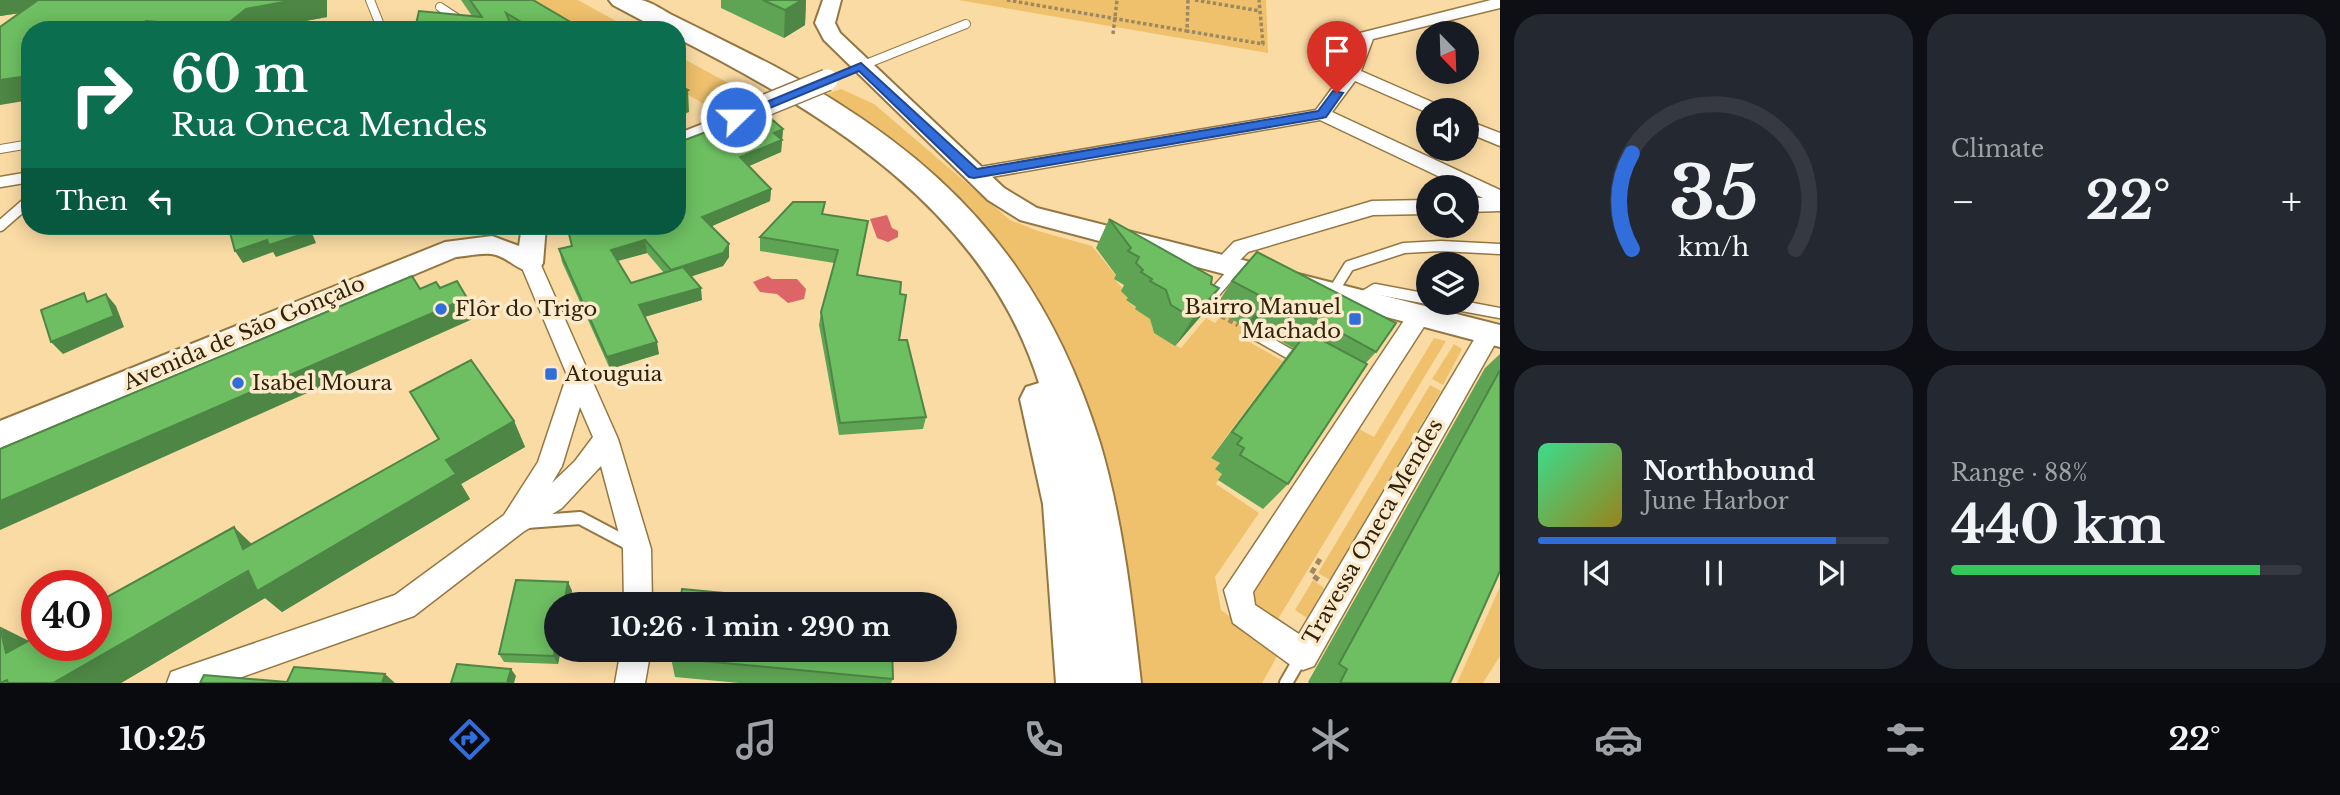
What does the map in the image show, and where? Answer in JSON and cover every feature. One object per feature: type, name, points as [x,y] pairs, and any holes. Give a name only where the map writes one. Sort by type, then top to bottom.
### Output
[{"type":"highway","points":[[598,0],[637,21]]},
{"type":"highway","points":[[622,0],[662,21]]},
{"type":"highway","points":[[686,34],[810,99],[858,129],[924,180],[962,218],[1013,285],[1044,341],[1082,452],[1103,556],[1115,683]]},
{"type":"highway","points":[[686,47],[811,115],[885,167],[945,226],[990,286],[1019,342],[1049,429],[1072,544],[1082,683]]},
{"type":"street","points":[[832,0],[825,23],[831,36],[996,194],[1029,214],[1359,299],[1416,307]]},
{"type":"street","points":[[1322,114],[1352,72],[1366,36],[1495,5],[1500,0]]},
{"type":"street","points":[[686,138],[861,66]]},
{"type":"street","points":[[1352,72],[1416,101]]},
{"type":"street","points":[[974,174],[1322,114],[1500,198]]},
{"type":"street","points":[[1479,131],[1500,140]]},
{"type":"street","points":[[1479,205],[1500,204]]},
{"type":"street","points":[[1230,266],[1241,247],[1372,208],[1416,207]]},
{"type":"street","points":[[488,236],[521,244],[529,235]]},
{"type":"street","points":[[533,235],[530,263],[606,439],[637,549],[638,592]]},
{"type":"street","points":[[488,236],[530,263]]},
{"type":"street","name":"Avenida de São Gonçalo","points":[[0,421],[488,236]]},
{"type":"street","name":"Avenida de São Gonçalo","points":[[0,435],[418,261],[488,236]]},
{"type":"street","name":"Travessa Oneca Mendes","points":[[1418,315],[1362,395],[1238,590],[1244,613],[1303,655],[1496,328]]},
{"type":"street","points":[[1449,315],[1496,328]]},
{"type":"street","points":[[514,523],[549,466],[579,374]]},
{"type":"street","points":[[549,466],[572,452],[606,439]]},
{"type":"street","points":[[182,683],[404,606],[514,523],[553,500],[584,469],[606,439]]},
{"type":"street","points":[[630,683],[634,662]]},
{"type":"lane","points":[[370,0],[378,21]]},
{"type":"lane","points":[[440,7],[461,21]]},
{"type":"lane","points":[[861,66],[966,24]]},
{"type":"lane","points":[[0,149],[21,146]]},
{"type":"lane","points":[[0,182],[21,178]]},
{"type":"lane","points":[[0,226],[21,208]]},
{"type":"lane","points":[[1333,292],[1349,266],[1404,248],[1441,246],[1500,249]]},
{"type":"lane","points":[[1203,305],[1230,266]]},
{"type":"lane","points":[[1470,315],[1496,328]]},
{"type":"lane","points":[[1251,332],[1309,365]]},
{"type":"lane","points":[[514,523],[580,518],[637,549]]},
{"type":"lane","points":[[1286,683],[1303,655]]},
{"type":"path","points":[[1007,0],[1263,44],[1259,0]]},
{"type":"path","points":[[1042,6],[1043,0]]},
{"type":"path","points":[[1113,34],[1117,0]]},
{"type":"path","points":[[1187,31],[1188,0]]},
{"type":"path","points":[[1195,0],[1260,11]]},
{"type":"path","points":[[1311,575],[1320,559]]},
{"type":"shaded area","points":[[529,0],[578,0],[616,21],[564,21]]},
{"type":"shaded area","points":[[958,0],[1266,0],[1268,53]]},
{"type":"shaded area","points":[[686,60],[748,94],[712,109],[686,93]]},
{"type":"shaded area","points":[[841,89],[874,104],[1010,220],[1092,246],[1117,277],[1114,279],[1130,296],[1127,301],[1150,319],[1154,333],[1181,348],[1206,318],[1215,323],[1222,314],[1248,329],[1242,338],[1283,361],[1211,457],[1220,463],[1215,469],[1222,474],[1216,484],[1259,513],[1215,577],[1221,610],[1279,653],[1262,683],[1132,683],[1073,376],[1036,298],[999,246],[941,180],[869,124],[821,96]]},
{"type":"shaded area","points":[[887,215],[892,228],[898,231],[898,237],[888,242],[877,238],[870,219]]},
{"type":"shaded area","points":[[768,276],[772,279],[797,279],[806,289],[804,299],[788,303],[777,294],[760,292],[753,282]]},
{"type":"shaded area","points":[[1434,338],[1446,341],[1275,624],[1257,606],[1250,591],[1359,429],[1374,437]]},
{"type":"shaded area","points":[[1454,344],[1462,349],[1443,385],[1432,379]]},
{"type":"shaded area","points":[[1430,385],[1441,391],[1330,580],[1318,573]]},
{"type":"shaded area","points":[[1313,580],[1324,588],[1307,618],[1295,610]]},
{"type":"shaded area","points":[[1500,587],[1500,656],[1483,683],[1457,683]]},
{"type":"building","points":[[38,0],[294,0],[246,9],[231,21],[21,21],[21,77],[0,80],[0,27]]},
{"type":"building","points":[[470,0],[533,0],[569,21],[520,21],[506,13],[509,21],[417,21],[419,11],[482,17]]},
{"type":"building","points":[[763,0],[802,0],[785,10]]},
{"type":"building","points":[[760,109],[783,129],[774,133],[782,140],[740,157],[771,189],[702,217],[729,244],[723,253],[671,270],[645,240],[611,250],[631,283],[683,267],[701,288],[639,305],[657,342],[607,357],[559,249],[572,246],[569,235],[686,235],[686,140],[735,121],[733,119]]},
{"type":"building","points":[[793,202],[825,202],[822,214],[868,221],[857,275],[901,282],[900,294],[906,295],[899,340],[907,340],[926,417],[840,423],[821,312],[838,250],[760,237]]},
{"type":"building","points":[[1109,219],[1212,277],[1211,284],[1219,288],[1193,318],[1171,305],[1166,290],[1141,272],[1143,270],[1136,263],[1139,257],[1128,251],[1131,248]]},
{"type":"building","points":[[231,235],[300,235],[269,245],[267,240],[235,251]]},
{"type":"building","points":[[1257,252],[1396,323],[1376,352],[1276,297],[1266,299],[1232,281]]},
{"type":"building","points":[[412,276],[420,289],[436,282],[440,288],[457,281],[467,298],[0,501],[0,449]]},
{"type":"building","points":[[84,293],[87,302],[106,294],[114,316],[51,342],[41,310]]},
{"type":"building","points":[[1307,332],[1367,364],[1288,484],[1240,455],[1244,448],[1237,444],[1242,438],[1232,432]]},
{"type":"building","points":[[471,360],[514,421],[446,460],[456,474],[257,591],[248,571],[112,649],[112,594],[234,527],[243,549],[439,439],[410,392]]},
{"type":"building","points":[[1500,370],[1500,571],[1450,683],[1340,683],[1347,669],[1339,664]]},
{"type":"building","points":[[516,580],[568,582],[566,592],[544,592],[544,656],[499,654]]},
{"type":"building","points":[[682,589],[714,592],[682,592]]},
{"type":"building","points":[[0,627],[6,653],[21,645],[21,661],[91,661],[53,683],[8,683],[7,680],[0,683]]},
{"type":"building","points":[[713,662],[892,662],[893,679]]},
{"type":"building","points":[[457,664],[511,669],[507,683],[451,683]]},
{"type":"building","points":[[294,667],[385,674],[382,683],[200,683],[204,675],[287,682]]},
{"type":"place","name":"Flôr do Trigo","points":[[441,309]]},
{"type":"place","name":"Bairro Manuel Machado","points":[[1355,319]]},
{"type":"place","name":"Atouguia","points":[[551,374]]},
{"type":"place","name":"Isabel Moura","points":[[238,383]]},
{"type":"route","points":[[736,117],[861,66],[974,174],[1322,114],[1337,93]]}]
